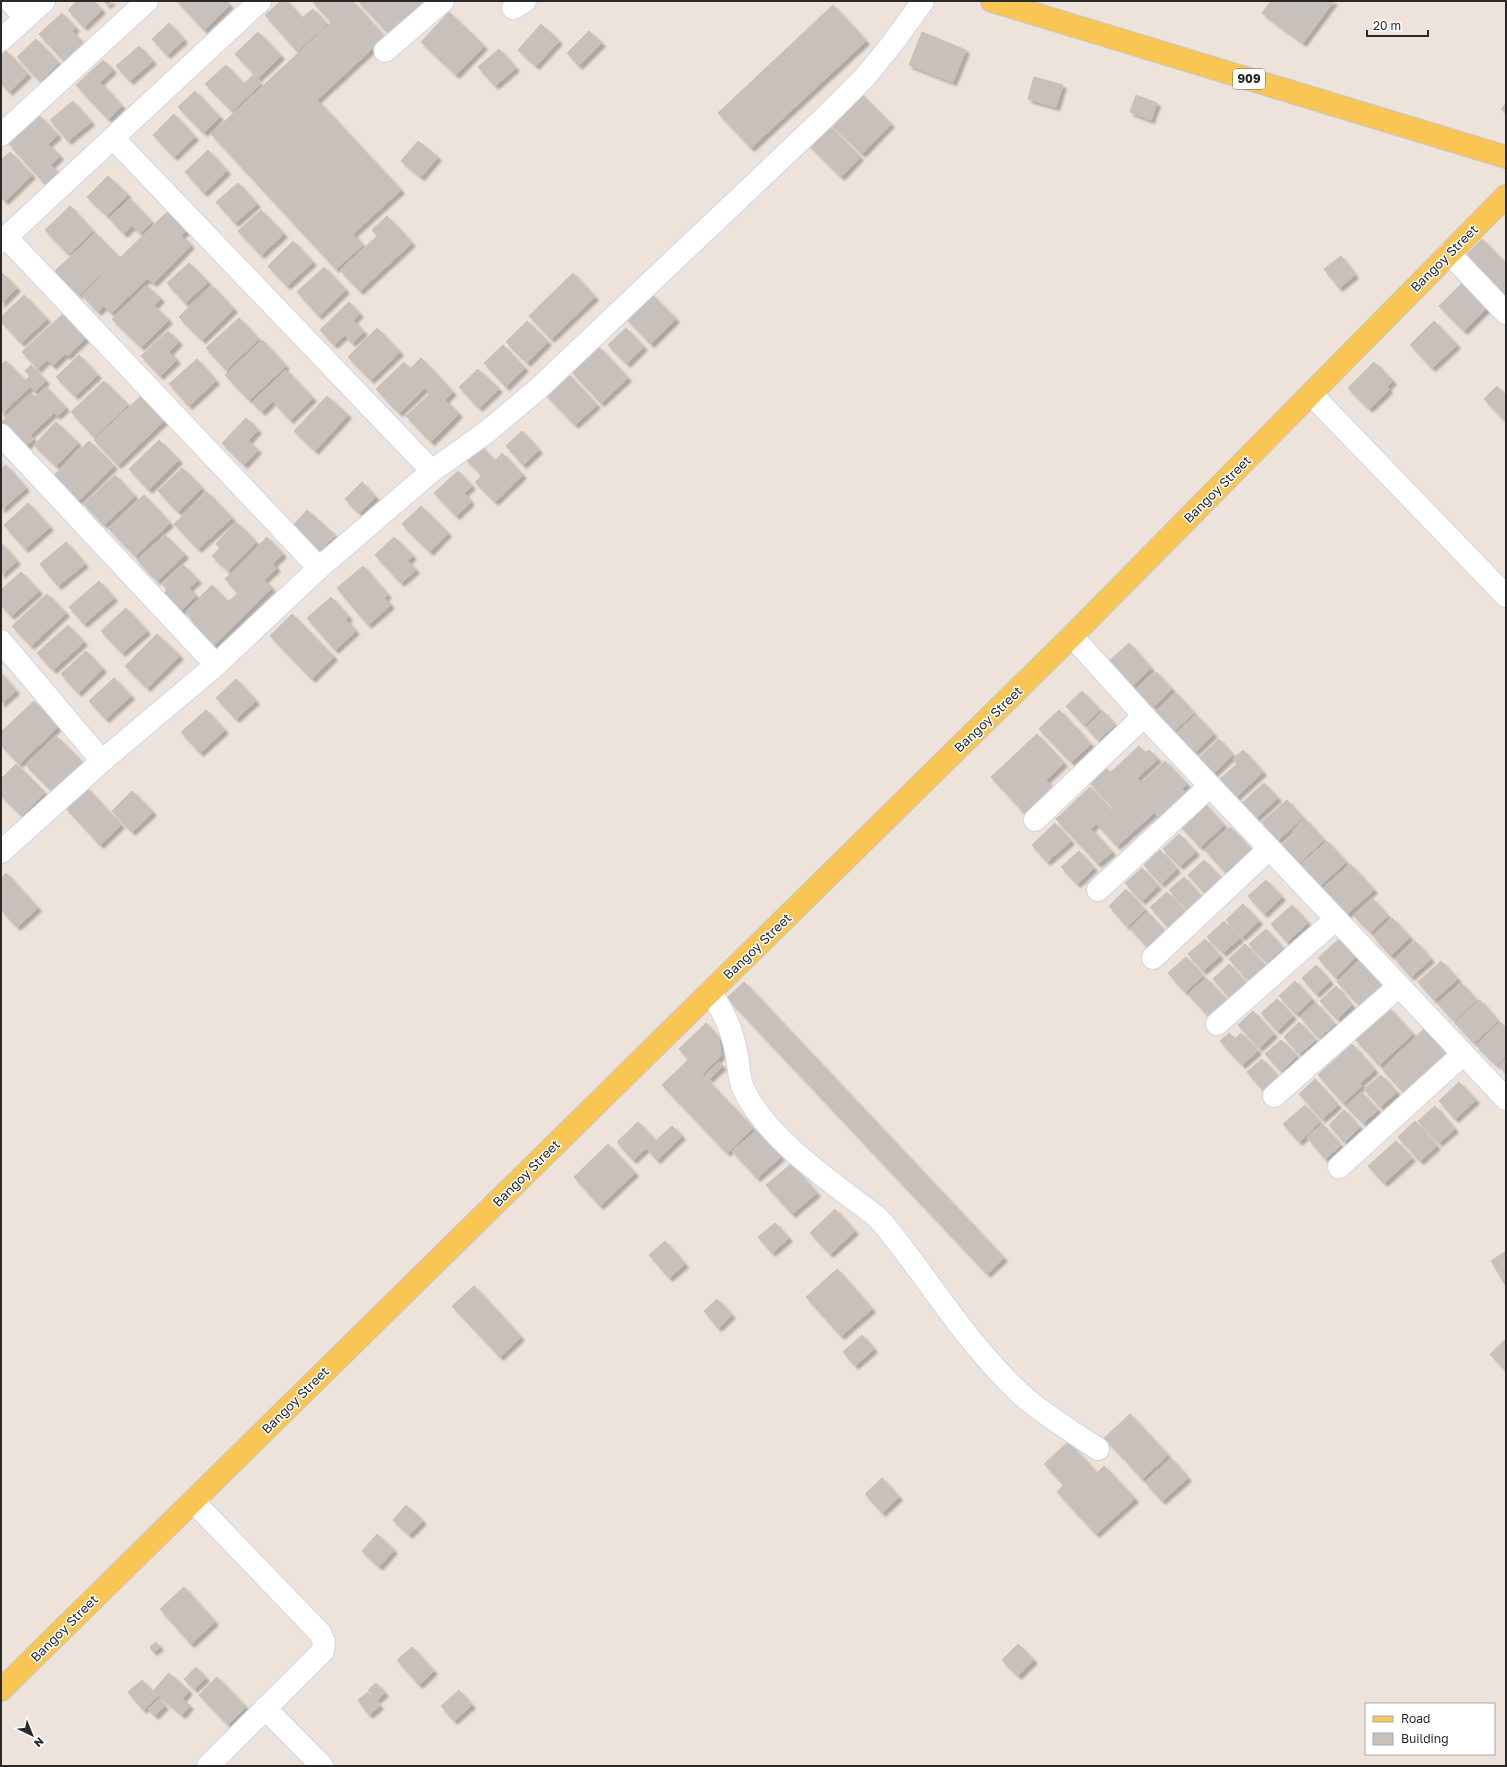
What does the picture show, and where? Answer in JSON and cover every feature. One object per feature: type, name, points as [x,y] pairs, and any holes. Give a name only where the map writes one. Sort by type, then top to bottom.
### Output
[{"type":"main road","name":"909","points":[[992,1],[1506,157]]},
{"type":"main road","points":[[1036,1],[1052,18]]},
{"type":"main road","name":"Bangoy Street","points":[[1,1690],[1072,636],[1506,196]]},
{"type":"street","points":[[10,1],[25,17]]},
{"type":"street","points":[[1,40],[44,1]]},
{"type":"street","points":[[1,135],[147,1]]},
{"type":"street","points":[[260,1],[3,239],[319,568]]},
{"type":"street","points":[[385,51],[443,1]]},
{"type":"street","points":[[1,852],[102,761],[216,666],[319,568],[432,471],[488,431],[539,388],[819,123],[864,78],[892,44],[923,1]]},
{"type":"street","points":[[113,138],[432,471]]},
{"type":"street","points":[[1449,253],[1506,313]]},
{"type":"street","points":[[1311,394],[1506,596]]},
{"type":"street","points":[[1,435],[216,666]]},
{"type":"street","points":[[1072,636],[1144,716],[1506,1099]]},
{"type":"street","points":[[2,643],[102,761]]},
{"type":"street","points":[[1035,820],[1144,716]]},
{"type":"street","points":[[1098,890],[1210,786]]},
{"type":"street","points":[[1153,958],[1270,849]]},
{"type":"street","points":[[1217,1024],[1336,919]]},
{"type":"street","points":[[1274,1096],[1399,986]]},
{"type":"street","points":[[710,992],[718,1003],[732,1034],[742,1086],[750,1102],[770,1127],[802,1158],[876,1216],[973,1341],[1024,1397],[1098,1449]]},
{"type":"street","points":[[1339,1167],[1464,1054]]},
{"type":"street","points":[[193,1500],[320,1633],[324,1642],[323,1651],[208,1766]]},
{"type":"street","points":[[265,1708],[322,1766]]},
{"type":"building","points":[[77,1],[93,1],[102,10],[84,27],[68,10]]},
{"type":"building","points":[[104,1],[112,1],[107,5]]},
{"type":"building","points":[[177,1],[226,1],[230,5],[204,30]]},
{"type":"building","points":[[281,1],[287,1],[302,18],[313,9],[327,24],[297,51],[265,15]]},
{"type":"building","points":[[312,1],[353,1],[331,22]]},
{"type":"building","points":[[358,1],[425,1],[389,34]]},
{"type":"building","points":[[1271,1],[1334,1],[1303,43],[1262,13]]},
{"type":"building","points":[[353,2],[385,37],[317,100],[401,190],[353,234],[363,245],[336,269],[211,134]]},
{"type":"building","points":[[833,5],[866,41],[751,148],[718,113]]},
{"type":"building","points":[[449,12],[484,46],[456,75],[421,42]]},
{"type":"building","points":[[62,13],[76,28],[72,31],[83,43],[64,61],[39,34]]},
{"type":"building","points":[[169,23],[184,40],[167,55],[152,39]]},
{"type":"building","points":[[541,24],[559,41],[536,66],[518,50]]},
{"type":"building","points":[[589,31],[602,43],[579,66],[567,53]]},
{"type":"building","points":[[258,32],[281,56],[258,78],[235,54]]},
{"type":"building","points":[[922,32],[966,50],[953,82],[909,65]]},
{"type":"building","points":[[36,39],[59,63],[40,81],[17,57]]},
{"type":"building","points":[[139,46],[153,61],[130,81],[116,66]]},
{"type":"building","points":[[499,49],[516,68],[495,86],[478,67]]},
{"type":"building","points":[[6,51],[28,74],[9,92],[1,83],[1,56]]},
{"type":"building","points":[[103,60],[113,70],[100,82],[122,106],[108,119],[76,85]]},
{"type":"building","points":[[226,65],[244,84],[253,75],[261,84],[232,111],[205,84]]},
{"type":"building","points":[[1034,77],[1063,85],[1056,107],[1028,99]]},
{"type":"building","points":[[857,90],[891,124],[862,154],[827,120]]},
{"type":"building","points":[[195,91],[220,117],[204,133],[178,107]]},
{"type":"building","points":[[1136,95],[1157,103],[1151,120],[1130,112]]},
{"type":"building","points":[[73,101],[91,122],[68,141],[50,120]]},
{"type":"building","points":[[1506,103],[1506,113],[1501,109]]},
{"type":"building","points":[[174,114],[195,137],[174,157],[153,135]]},
{"type":"building","points":[[40,116],[58,135],[48,144],[60,156],[51,165],[58,173],[45,184],[9,144]]},
{"type":"building","points":[[826,123],[860,157],[841,177],[807,143]]},
{"type":"building","points":[[418,141],[438,157],[421,177],[401,161]]},
{"type":"building","points":[[208,150],[227,171],[204,193],[185,172]]},
{"type":"building","points":[[10,152],[32,175],[5,201],[1,197],[1,160]]},
{"type":"building","points":[[108,176],[128,195],[107,216],[87,197]]},
{"type":"building","points":[[238,183],[257,204],[235,223],[216,202]]},
{"type":"building","points":[[130,199],[152,222],[140,233],[132,226],[124,234],[109,218]]},
{"type":"building","points":[[70,206],[93,231],[69,255],[45,230]]},
{"type":"building","points":[[261,210],[284,234],[261,255],[238,231]]},
{"type":"building","points":[[167,212],[186,231],[181,235],[191,245],[154,283],[147,279],[111,313],[104,306],[98,312],[82,295]]},
{"type":"building","points":[[387,216],[412,243],[360,291],[340,270],[377,236],[372,230]]},
{"type":"building","points":[[95,233],[119,257],[79,295],[55,271]]},
{"type":"building","points":[[1482,239],[1506,264],[1506,292],[1502,296],[1464,257]]},
{"type":"building","points":[[293,241],[313,262],[287,286],[268,266]]},
{"type":"building","points":[[1341,256],[1355,275],[1339,288],[1324,269]]},
{"type":"building","points":[[189,263],[208,282],[185,303],[167,283]]},
{"type":"building","points":[[324,267],[346,290],[319,316],[297,292]]},
{"type":"building","points":[[1,272],[17,288],[1,304]]},
{"type":"building","points":[[573,273],[595,297],[551,339],[529,316]]},
{"type":"building","points":[[1464,281],[1489,306],[1464,331],[1439,306]]},
{"type":"building","points":[[146,285],[161,299],[154,306],[169,320],[141,347],[112,319]]},
{"type":"building","points":[[211,285],[234,309],[202,340],[179,317]]},
{"type":"building","points":[[650,293],[676,319],[651,344],[625,317]]},
{"type":"building","points":[[24,295],[47,319],[21,343],[1,321],[1,317]]},
{"type":"building","points":[[349,302],[360,314],[353,320],[364,332],[352,343],[345,335],[334,345],[320,330]]},
{"type":"building","points":[[65,312],[88,336],[67,356],[65,354],[53,366],[47,360],[38,369],[22,352]]},
{"type":"building","points":[[239,318],[259,339],[226,370],[206,348]]},
{"type":"building","points":[[527,321],[548,342],[527,363],[506,342]]},
{"type":"building","points":[[1434,321],[1457,345],[1432,368],[1410,345]]},
{"type":"building","points":[[377,328],[400,352],[371,380],[348,357]]},
{"type":"building","points":[[626,328],[644,347],[627,364],[608,345]]},
{"type":"building","points":[[168,331],[179,342],[169,352],[177,360],[160,376],[141,356]]},
{"type":"building","points":[[262,340],[286,366],[249,400],[225,375]]},
{"type":"building","points":[[503,345],[525,368],[506,387],[484,363]]},
{"type":"building","points":[[599,347],[628,378],[601,403],[572,372]]},
{"type":"building","points":[[79,355],[98,375],[75,396],[56,377]]},
{"type":"building","points":[[421,358],[453,392],[445,400],[459,414],[431,442],[406,416],[430,394],[425,388],[399,413],[376,389],[404,362],[410,369]]},
{"type":"building","points":[[197,359],[216,381],[189,406],[169,384]]},
{"type":"building","points":[[6,361],[25,381],[30,376],[25,371],[31,365],[46,381],[35,392],[30,387],[1,414],[1,365]]},
{"type":"building","points":[[1374,362],[1393,381],[1387,387],[1389,390],[1369,409],[1348,388]]},
{"type":"building","points":[[478,369],[499,389],[479,408],[459,387]]},
{"type":"building","points":[[286,370],[313,398],[290,420],[273,401],[262,412],[252,402]]},
{"type":"building","points":[[567,373],[597,405],[575,425],[545,394]]},
{"type":"building","points":[[104,381],[128,405],[94,437],[71,412]]},
{"type":"building","points":[[1497,386],[1506,396],[1506,422],[1484,399]]},
{"type":"building","points":[[46,387],[66,408],[57,416],[54,413],[30,435],[34,439],[23,449],[1,427],[1,423],[31,393],[35,397]]},
{"type":"building","points":[[143,394],[166,419],[118,465],[94,440]]},
{"type":"building","points":[[327,396],[348,415],[315,451],[294,431]]},
{"type":"building","points":[[246,418],[258,430],[248,441],[258,450],[244,465],[222,443]]},
{"type":"building","points":[[56,422],[78,443],[56,466],[34,445]]},
{"type":"building","points":[[522,431],[539,450],[523,465],[506,446]]},
{"type":"building","points":[[159,440],[179,460],[149,490],[129,469]]},
{"type":"building","points":[[89,441],[114,466],[77,502],[52,477]]},
{"type":"building","points":[[478,443],[495,461],[502,453],[523,475],[495,502],[475,482],[482,476],[464,457]]},
{"type":"building","points":[[6,465],[26,488],[1,510],[1,469]]},
{"type":"building","points":[[182,468],[202,488],[178,512],[158,491]]},
{"type":"building","points":[[458,471],[472,486],[464,493],[471,502],[456,516],[434,493]]},
{"type":"building","points":[[115,475],[135,496],[104,525],[84,504]]},
{"type":"building","points":[[362,482],[376,497],[359,513],[345,499]]},
{"type":"building","points":[[207,492],[232,518],[198,549],[174,524]]},
{"type":"building","points":[[144,495],[170,523],[135,556],[109,529]]},
{"type":"building","points":[[28,503],[50,527],[25,549],[4,525]]},
{"type":"building","points":[[421,506],[448,533],[430,552],[402,524]]},
{"type":"building","points":[[307,510],[335,535],[318,554],[290,529]]},
{"type":"building","points":[[236,522],[256,542],[228,571],[212,556],[220,548],[216,544]]},
{"type":"building","points":[[165,535],[185,555],[157,581],[137,560]]},
{"type":"building","points":[[267,537],[283,554],[273,564],[277,568],[264,580],[272,588],[209,650],[186,627],[193,620],[185,612],[212,585],[228,602],[238,593],[225,579]]},
{"type":"building","points":[[394,537],[413,556],[408,561],[416,570],[401,583],[375,555]]},
{"type":"building","points":[[66,542],[85,564],[58,586],[40,564]]},
{"type":"building","points":[[1,543],[17,561],[1,575]]},
{"type":"building","points":[[183,565],[198,580],[189,588],[196,596],[178,614],[161,596],[167,590],[163,585]]},
{"type":"building","points":[[363,566],[388,595],[384,598],[391,605],[368,625],[337,588]]},
{"type":"building","points":[[21,572],[39,591],[11,616],[1,605],[1,590]]},
{"type":"building","points":[[99,581],[114,598],[84,624],[69,607]]},
{"type":"building","points":[[47,594],[66,613],[31,646],[12,626]]},
{"type":"building","points":[[331,597],[349,617],[346,620],[356,631],[335,650],[307,618]]},
{"type":"building","points":[[126,608],[147,631],[122,653],[101,631]]},
{"type":"building","points":[[292,614],[334,657],[312,679],[270,636]]},
{"type":"building","points":[[68,625],[84,642],[53,670],[37,653]]},
{"type":"building","points":[[157,634],[180,656],[147,688],[125,666]]},
{"type":"building","points":[[1129,643],[1151,668],[1132,686],[1109,661]]},
{"type":"building","points":[[86,651],[103,669],[78,693],[61,674]]},
{"type":"building","points":[[1156,672],[1172,689],[1153,707],[1136,689]]},
{"type":"building","points":[[1,673],[16,691],[1,704]]},
{"type":"building","points":[[114,678],[131,696],[106,719],[89,701]]},
{"type":"building","points":[[236,679],[256,701],[236,719],[216,698]]},
{"type":"building","points":[[1082,691],[1100,710],[1084,725],[1066,706]]},
{"type":"building","points":[[1175,692],[1194,713],[1172,733],[1162,721],[1164,719],[1156,711]]},
{"type":"building","points":[[34,701],[58,727],[19,764],[1,745],[1,732]]},
{"type":"building","points":[[206,710],[225,730],[200,753],[181,732]]},
{"type":"building","points":[[1059,710],[1091,744],[1071,762],[1039,729]]},
{"type":"building","points":[[1103,711],[1115,725],[1098,740],[1086,727]]},
{"type":"building","points":[[1196,715],[1214,734],[1195,752],[1176,733]]},
{"type":"building","points":[[1037,734],[1064,763],[1046,780],[1055,790],[1027,816],[991,777]]},
{"type":"building","points":[[56,736],[83,763],[53,792],[26,765]]},
{"type":"building","points":[[1219,739],[1233,755],[1213,774],[1199,758]]},
{"type":"building","points":[[1139,746],[1145,753],[1149,750],[1158,759],[1137,778],[1142,783],[1165,761],[1187,784],[1181,789],[1187,794],[1160,819],[1154,813],[1117,846],[1096,823],[1091,829],[1112,852],[1098,864],[1056,819],[1090,787],[1111,810],[1114,808],[1088,781],[1104,766],[1110,773]]},
{"type":"building","points":[[1243,750],[1263,772],[1236,797],[1220,779],[1237,764],[1233,759]]},
{"type":"building","points":[[16,764],[45,793],[22,816],[1,795],[1,779]]},
{"type":"building","points":[[1264,783],[1278,798],[1256,818],[1242,803]]},
{"type":"building","points":[[86,787],[121,825],[100,845],[65,807]]},
{"type":"building","points":[[132,791],[153,812],[132,832],[112,811]]},
{"type":"building","points":[[1201,800],[1224,825],[1200,847],[1177,822]]},
{"type":"building","points":[[1287,800],[1303,818],[1278,840],[1262,822]]},
{"type":"building","points":[[1305,819],[1324,840],[1297,865],[1280,847],[1295,834],[1292,831]]},
{"type":"building","points":[[1055,823],[1071,841],[1047,862],[1032,845]]},
{"type":"building","points":[[1230,827],[1251,849],[1225,872],[1205,850]]},
{"type":"building","points":[[1179,834],[1196,852],[1180,866],[1163,849]]},
{"type":"building","points":[[1327,841],[1346,862],[1319,887],[1299,866]]},
{"type":"building","points":[[1160,850],[1177,869],[1161,884],[1144,865]]},
{"type":"building","points":[[1079,851],[1094,868],[1077,884],[1061,867]]},
{"type":"building","points":[[1204,860],[1221,878],[1205,893],[1188,875]]},
{"type":"building","points":[[1350,864],[1374,890],[1345,916],[1321,890]]},
{"type":"building","points":[[1142,868],[1158,886],[1142,901],[1125,883]]},
{"type":"building","points":[[6,873],[38,908],[17,927],[1,910],[1,878]]},
{"type":"building","points":[[1184,877],[1206,902],[1192,915],[1169,890]]},
{"type":"building","points":[[1266,880],[1282,897],[1264,914],[1248,896]]},
{"type":"building","points":[[1126,889],[1145,910],[1127,927],[1109,906]]},
{"type":"building","points":[[1167,892],[1185,911],[1168,927],[1150,907]]},
{"type":"building","points":[[1373,899],[1388,916],[1370,932],[1354,916]]},
{"type":"building","points":[[1243,904],[1259,921],[1242,937],[1226,920]]},
{"type":"building","points":[[1292,905],[1308,923],[1287,942],[1271,924]]},
{"type":"building","points":[[1147,912],[1165,931],[1147,947],[1130,928]]},
{"type":"building","points":[[1392,918],[1410,937],[1391,956],[1373,936]]},
{"type":"building","points":[[1224,921],[1240,938],[1223,953],[1207,937]]},
{"type":"building","points":[[1266,929],[1283,948],[1267,962],[1249,944]]},
{"type":"building","points":[[1340,938],[1357,956],[1335,977],[1318,958]]},
{"type":"building","points":[[1205,939],[1220,956],[1203,971],[1188,954]]},
{"type":"building","points":[[1415,941],[1431,959],[1411,977],[1395,959]]},
{"type":"building","points":[[1245,944],[1265,965],[1248,980],[1229,959]]},
{"type":"building","points":[[1186,957],[1203,976],[1185,992],[1168,973]]},
{"type":"building","points":[[1360,960],[1386,988],[1363,1009],[1337,982]]},
{"type":"building","points":[[1441,961],[1458,979],[1434,1000],[1418,982]]},
{"type":"building","points":[[1229,964],[1245,982],[1229,997],[1213,979]]},
{"type":"building","points":[[1316,965],[1330,981],[1316,994],[1302,978]]},
{"type":"building","points":[[1206,978],[1227,1000],[1209,1017],[1188,994]]},
{"type":"building","points":[[1295,981],[1312,999],[1296,1014],[1279,996]]},
{"type":"building","points":[[744,982],[1004,1258],[987,1274],[727,998]]},
{"type":"building","points":[[1461,983],[1477,1000],[1454,1021],[1438,1004]]},
{"type":"building","points":[[1336,986],[1352,1005],[1337,1019],[1320,1001]]},
{"type":"building","points":[[1277,999],[1293,1016],[1277,1031],[1261,1013]]},
{"type":"building","points":[[1480,1000],[1498,1021],[1474,1043],[1455,1023]]},
{"type":"building","points":[[1316,1003],[1335,1024],[1319,1038],[1301,1018]]},
{"type":"building","points":[[1389,1008],[1413,1034],[1379,1065],[1355,1039]]},
{"type":"building","points":[[1253,1011],[1274,1034],[1259,1048],[1238,1025]]},
{"type":"building","points":[[1299,1022],[1316,1040],[1299,1054],[1284,1037]]},
{"type":"building","points":[[1500,1022],[1506,1028],[1506,1056],[1496,1065],[1476,1045]]},
{"type":"building","points":[[706,1023],[719,1038],[721,1056],[702,1074],[679,1049]]},
{"type":"building","points":[[1425,1028],[1451,1055],[1407,1096],[1382,1069]]},
{"type":"building","points":[[1229,1033],[1235,1039],[1241,1033],[1258,1051],[1242,1065],[1220,1041]]},
{"type":"building","points":[[1281,1040],[1297,1056],[1281,1071],[1265,1054]]},
{"type":"building","points":[[1352,1044],[1375,1070],[1360,1083],[1362,1086],[1343,1103],[1318,1075]]},
{"type":"building","points":[[1262,1059],[1278,1076],[1263,1090],[1247,1072]]},
{"type":"building","points":[[1506,1059],[1506,1074],[1499,1065]]},
{"type":"building","points":[[688,1060],[753,1128],[727,1153],[662,1085]]},
{"type":"building","points":[[718,1062],[723,1066],[709,1079],[705,1075]]},
{"type":"building","points":[[1381,1075],[1397,1092],[1380,1107],[1364,1089]]},
{"type":"building","points":[[1315,1079],[1338,1105],[1322,1119],[1299,1094]]},
{"type":"building","points":[[1459,1082],[1476,1100],[1455,1119],[1439,1101]]},
{"type":"building","points":[[1361,1092],[1378,1110],[1363,1123],[1346,1106]]},
{"type":"building","points":[[1305,1105],[1320,1122],[1299,1142],[1283,1124]]},
{"type":"building","points":[[1435,1106],[1455,1129],[1439,1143],[1418,1121]]},
{"type":"building","points":[[1344,1110],[1360,1127],[1344,1142],[1329,1125]]},
{"type":"building","points":[[1415,1121],[1437,1146],[1420,1161],[1398,1137]]},
{"type":"building","points":[[638,1122],[655,1140],[633,1160],[617,1142]]},
{"type":"building","points":[[1322,1124],[1341,1145],[1325,1159],[1307,1137]]},
{"type":"building","points":[[672,1126],[682,1136],[657,1160],[647,1149]]},
{"type":"building","points":[[757,1130],[781,1157],[757,1178],[732,1151]]},
{"type":"building","points":[[1396,1141],[1412,1158],[1384,1183],[1368,1166]]},
{"type":"building","points":[[608,1144],[635,1173],[600,1206],[574,1177]]},
{"type":"building","points":[[791,1164],[817,1193],[792,1214],[766,1185]]},
{"type":"building","points":[[835,1209],[855,1231],[830,1254],[810,1233]]},
{"type":"building","points":[[775,1223],[789,1238],[772,1253],[758,1237]]},
{"type":"building","points":[[665,1241],[685,1264],[669,1278],[649,1255]]},
{"type":"building","points":[[1506,1251],[1506,1286],[1491,1261]]},
{"type":"building","points":[[837,1269],[872,1309],[841,1336],[806,1297]]},
{"type":"building","points":[[474,1286],[521,1337],[500,1357],[452,1306]]},
{"type":"building","points":[[717,1299],[732,1315],[718,1328],[704,1311]]},
{"type":"building","points":[[862,1335],[874,1349],[855,1366],[843,1352]]},
{"type":"building","points":[[1506,1339],[1506,1371],[1490,1354]]},
{"type":"building","points":[[1130,1414],[1150,1436],[1124,1459],[1104,1438]]},
{"type":"building","points":[[1151,1437],[1168,1455],[1142,1479],[1125,1460]]},
{"type":"building","points":[[1068,1442],[1097,1473],[1104,1466],[1135,1499],[1096,1534],[1057,1492],[1064,1485],[1044,1464]]},
{"type":"building","points":[[1171,1458],[1188,1478],[1162,1501],[1145,1482]]},
{"type":"building","points":[[882,1478],[899,1497],[882,1513],[865,1494]]},
{"type":"building","points":[[406,1505],[423,1521],[409,1535],[393,1520]]},
{"type":"building","points":[[377,1534],[394,1550],[379,1567],[362,1551]]},
{"type":"building","points":[[184,1587],[215,1622],[191,1644],[160,1609]]},
{"type":"building","points":[[156,1642],[160,1647],[153,1652],[150,1647]]},
{"type":"building","points":[[1018,1644],[1034,1660],[1018,1676],[1002,1660]]},
{"type":"building","points":[[412,1647],[434,1671],[419,1685],[397,1660]]},
{"type":"building","points":[[196,1667],[206,1678],[194,1689],[184,1679]]},
{"type":"building","points":[[169,1673],[189,1691],[182,1699],[190,1706],[182,1715],[153,1691]]},
{"type":"building","points":[[217,1677],[246,1707],[228,1725],[199,1695]]},
{"type":"building","points":[[142,1680],[157,1697],[143,1710],[128,1692]]},
{"type":"building","points":[[376,1683],[385,1693],[377,1700],[368,1690]]},
{"type":"building","points":[[459,1690],[472,1705],[454,1721],[441,1706]]},
{"type":"building","points":[[368,1692],[380,1706],[369,1715],[358,1700]]},
{"type":"building","points":[[158,1699],[165,1706],[155,1716],[148,1709]]}]
